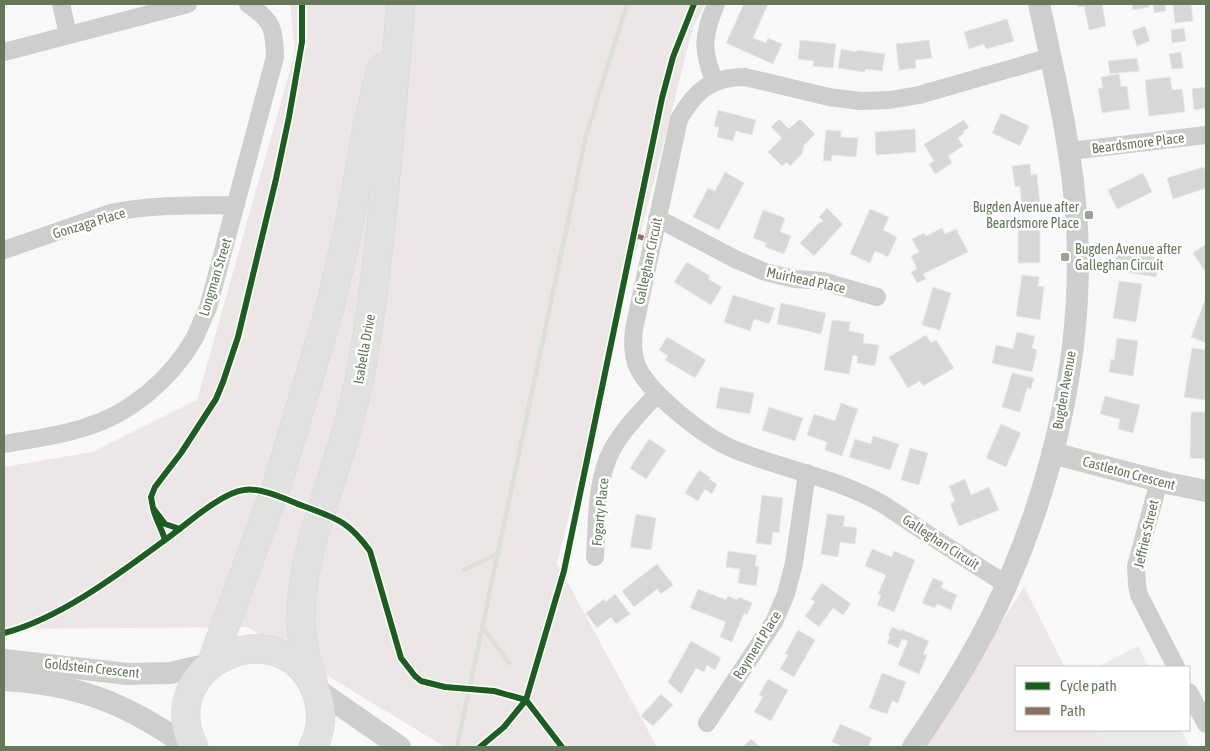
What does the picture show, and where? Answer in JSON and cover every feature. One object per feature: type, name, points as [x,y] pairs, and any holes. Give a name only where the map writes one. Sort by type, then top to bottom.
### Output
[{"type":"main road","points":[[211,664],[278,482],[331,304],[351,216],[367,128],[396,4]]},
{"type":"main road","name":"Isabella Drive","points":[[313,747],[319,734],[321,709],[303,644],[301,624],[305,570],[316,526],[345,438],[363,362],[380,234],[401,4]]},
{"type":"main road","points":[[194,747],[187,721],[188,702],[194,684],[211,664],[232,652],[256,649],[268,650],[284,656],[300,667],[314,687]]},
{"type":"street","points":[[61,4],[68,34]]},
{"type":"street","points":[[4,52],[188,4]]},
{"type":"street","name":"Longman Street","points":[[4,444],[54,436],[88,427],[120,412],[149,393],[173,368],[193,340],[208,308],[276,57],[273,29],[259,12],[248,4]]},
{"type":"street","points":[[715,82],[706,53],[705,35],[716,4]]},
{"type":"street","name":"Bugden Avenue","points":[[913,747],[959,676],[992,616],[1006,584],[1032,520],[1062,416],[1068,381],[1077,306],[1077,229],[1070,151],[1039,4]]},
{"type":"street","name":"Galleghan Circuit","points":[[1006,584],[879,502],[844,485],[762,459],[718,441],[657,394],[644,380],[636,363],[632,346],[679,119],[690,101],[706,87],[715,82],[735,77],[745,77],[829,97],[860,101],[890,100],[919,95],[1051,57]]},
{"type":"street","name":"Beardsmore Place","points":[[1070,151],[1206,135]]},
{"type":"street","name":"Gonzaga Place","points":[[4,250],[111,213],[126,210],[158,207],[236,205]]},
{"type":"street","name":"Muirhead Place","points":[[657,218],[735,259],[765,272],[795,279],[822,281],[877,297]]},
{"type":"street","name":"Fogarty Place","points":[[595,557],[601,480],[608,456],[621,436],[657,394]]},
{"type":"street","name":"Castleton Crescent","points":[[1052,453],[1159,481],[1206,491]]},
{"type":"street","name":"Rayment Place","points":[[707,723],[774,622],[786,594],[794,563],[807,472]]},
{"type":"street","name":"Jeffries Street","points":[[1159,481],[1136,566],[1137,585],[1140,595],[1176,666]]},
{"type":"street","name":"Goldstein Crescent","points":[[4,660],[128,674],[170,673],[211,664]]},
{"type":"street","name":"Goldstein Crescent","points":[[4,680],[75,689],[114,702],[132,711],[188,747]]},
{"type":"street","points":[[314,687],[400,747]]},
{"type":"street","points":[[1190,694],[1206,724]]},
{"type":"shaded area","points":[[290,4],[705,4],[693,27],[557,563],[657,747],[445,747],[247,627],[4,629],[4,467],[92,452],[197,400],[295,52]]},
{"type":"shaded area","points":[[1024,587],[1064,666],[1015,666],[1015,731],[1097,731],[1105,747],[923,747]]},
{"type":"shaded area","points":[[1138,646],[1148,666],[1100,666]]},
{"type":"shaded area","points":[[1095,731],[1182,731],[1190,747],[1103,747]]},
{"type":"building","points":[[744,4],[768,4],[753,38],[766,43],[768,38],[782,44],[773,64],[726,43]]},
{"type":"building","points":[[1078,4],[1102,4],[1106,26],[1089,30],[1084,6],[1078,7]]},
{"type":"building","points":[[1132,4],[1149,4],[1150,7],[1133,10]]},
{"type":"building","points":[[1153,4],[1165,4],[1166,11],[1154,13]]},
{"type":"building","points":[[1173,4],[1191,4],[1193,21],[1175,23]]},
{"type":"building","points":[[1007,19],[1014,41],[986,49],[984,44],[969,49],[964,32]]},
{"type":"building","points":[[1145,26],[1150,41],[1137,46],[1132,31]]},
{"type":"building","points":[[1184,28],[1186,41],[1172,43],[1171,30]]},
{"type":"building","points":[[800,40],[836,44],[833,68],[813,66],[814,61],[798,59]]},
{"type":"building","points":[[929,40],[932,58],[915,60],[916,68],[899,70],[896,44]]},
{"type":"building","points":[[841,49],[885,54],[882,71],[866,69],[864,72],[838,68]]},
{"type":"building","points":[[1181,52],[1183,68],[1172,69],[1169,54]]},
{"type":"building","points":[[1137,58],[1139,71],[1110,74],[1108,61]]},
{"type":"building","points":[[1119,74],[1121,87],[1127,86],[1130,109],[1102,113],[1098,88],[1103,88],[1101,77]]},
{"type":"building","points":[[1170,77],[1172,90],[1182,89],[1185,112],[1149,116],[1145,80]]},
{"type":"building","points":[[1206,87],[1206,108],[1194,110],[1192,89]]},
{"type":"building","points":[[718,110],[756,120],[752,135],[736,131],[733,141],[717,137],[719,127],[714,126]]},
{"type":"building","points":[[1001,113],[1029,126],[1020,146],[992,133]]},
{"type":"building","points":[[779,119],[789,129],[800,119],[815,134],[804,145],[802,154],[790,166],[787,162],[782,166],[768,152],[782,138],[771,127]]},
{"type":"building","points":[[964,120],[969,128],[963,131],[964,133],[958,138],[963,146],[948,156],[952,163],[935,174],[929,164],[934,161],[924,144]]},
{"type":"building","points":[[915,129],[916,152],[876,155],[875,132]]},
{"type":"building","points":[[826,130],[841,131],[841,137],[858,138],[856,157],[832,155],[831,161],[823,161]]},
{"type":"building","points":[[1030,164],[1031,175],[1037,174],[1040,206],[1022,208],[1020,186],[1015,187],[1012,166]]},
{"type":"building","points":[[1204,167],[1206,188],[1173,199],[1167,178]]},
{"type":"building","points":[[725,172],[744,183],[719,230],[693,217],[708,188],[715,191]]},
{"type":"building","points":[[1143,173],[1152,192],[1117,209],[1108,190]]},
{"type":"building","points":[[827,208],[843,224],[814,256],[800,243],[823,221],[819,217]]},
{"type":"building","points":[[870,209],[889,217],[883,230],[897,237],[888,257],[875,251],[870,263],[850,254]]},
{"type":"building","points":[[763,210],[785,218],[780,232],[791,236],[784,254],[765,247],[766,243],[753,238]]},
{"type":"building","points":[[1018,222],[1040,222],[1040,263],[1018,263]]},
{"type":"building","points":[[942,228],[945,234],[956,229],[968,252],[923,274],[926,279],[917,283],[911,272],[917,269],[911,256],[919,252],[912,239],[924,233],[926,236]]},
{"type":"building","points":[[1139,244],[1154,247],[1153,258],[1160,259],[1156,277],[1114,270],[1117,252],[1137,255]]},
{"type":"building","points":[[1206,244],[1206,273],[1193,253]]},
{"type":"building","points":[[687,262],[710,276],[708,279],[722,287],[711,305],[674,282]]},
{"type":"building","points":[[1022,275],[1039,277],[1038,286],[1044,287],[1040,320],[1016,316]]},
{"type":"building","points":[[1119,281],[1142,284],[1136,322],[1113,318]]},
{"type":"building","points":[[933,287],[951,293],[940,330],[922,325]]},
{"type":"building","points":[[733,295],[775,308],[769,324],[754,319],[750,331],[724,322]]},
{"type":"building","points":[[1206,301],[1206,343],[1191,337]]},
{"type":"building","points":[[781,303],[826,313],[821,334],[777,324]]},
{"type":"building","points":[[832,320],[850,322],[849,331],[864,334],[863,343],[879,345],[875,366],[857,363],[858,356],[853,355],[849,374],[824,370]]},
{"type":"building","points":[[1017,332],[1035,336],[1032,348],[1037,350],[1032,372],[992,363],[996,345],[1013,349]]},
{"type":"building","points":[[926,335],[931,343],[936,340],[954,368],[923,386],[920,381],[908,388],[889,357]]},
{"type":"building","points":[[667,337],[706,360],[695,378],[665,360],[668,356],[659,350]]},
{"type":"building","points":[[1117,338],[1138,341],[1133,376],[1109,372],[1111,359],[1114,360]]},
{"type":"building","points":[[1192,348],[1206,350],[1205,400],[1184,397]]},
{"type":"building","points":[[1012,373],[1034,378],[1031,389],[1027,388],[1020,412],[1002,407]]},
{"type":"building","points":[[720,387],[754,393],[750,414],[716,408]]},
{"type":"building","points":[[1105,396],[1140,405],[1133,433],[1118,429],[1120,419],[1100,414]]},
{"type":"building","points":[[841,403],[858,409],[842,456],[825,450],[827,442],[807,435],[814,414],[835,421]]},
{"type":"building","points":[[769,407],[803,418],[795,441],[762,430]]},
{"type":"building","points":[[1191,412],[1206,412],[1206,459],[1190,458]]},
{"type":"building","points":[[1001,424],[1021,433],[1006,467],[986,458]]},
{"type":"building","points":[[873,436],[899,444],[890,470],[849,457],[855,439],[871,444]]},
{"type":"building","points":[[649,439],[666,450],[646,479],[630,468]]},
{"type":"building","points":[[910,448],[928,453],[919,485],[901,480]]},
{"type":"building","points":[[699,470],[717,484],[712,494],[705,489],[698,501],[685,493]]},
{"type":"building","points":[[965,479],[971,495],[989,487],[999,510],[959,526],[950,504],[955,501],[949,486]]},
{"type":"building","points":[[762,495],[783,498],[779,533],[773,532],[771,545],[756,543]]},
{"type":"building","points":[[636,514],[656,518],[651,550],[630,547]]},
{"type":"building","points":[[827,514],[845,516],[843,526],[857,528],[855,544],[840,542],[838,557],[821,554]]},
{"type":"building","points":[[872,549],[892,557],[894,551],[915,560],[894,612],[877,605],[881,596],[878,594],[886,575],[865,566]]},
{"type":"building","points":[[728,551],[757,555],[755,566],[759,567],[756,586],[738,583],[740,569],[726,567]]},
{"type":"building","points":[[657,564],[673,585],[661,594],[657,589],[634,607],[622,591]]},
{"type":"building","points":[[933,578],[943,582],[941,588],[957,595],[951,610],[937,604],[935,608],[922,603]]},
{"type":"building","points":[[822,583],[851,604],[843,615],[833,608],[819,627],[805,616],[815,602],[811,599]]},
{"type":"building","points":[[698,589],[726,600],[728,596],[737,600],[739,597],[752,603],[747,615],[744,613],[732,642],[720,637],[726,622],[690,608]]},
{"type":"building","points":[[615,594],[630,614],[616,624],[611,617],[597,628],[586,613],[604,599],[606,602]]},
{"type":"building","points":[[892,627],[929,641],[923,654],[927,655],[919,674],[898,665],[908,641],[902,639],[898,648],[887,643]]},
{"type":"building","points":[[798,630],[815,640],[794,677],[780,669],[788,655],[785,654]]},
{"type":"building","points":[[691,641],[721,658],[715,670],[707,665],[704,672],[696,668],[681,694],[668,682]]},
{"type":"building","points":[[882,673],[906,682],[898,703],[892,701],[887,714],[869,708]]},
{"type":"building","points":[[768,679],[788,690],[771,721],[754,712],[763,697],[759,695]]},
{"type":"building","points":[[661,694],[673,705],[653,726],[641,716]]},
{"type":"building","points":[[840,724],[872,738],[868,747],[844,747],[832,742]]},
{"type":"building","points":[[751,739],[760,747],[743,747]]},
{"type":"waterway","points":[[457,747],[586,136],[627,4]]},
{"type":"waterway","points":[[464,570],[499,553]]},
{"type":"waterway","points":[[483,628],[509,663]]},
{"type":"marked path","points":[[634,235],[652,241]]},
{"type":"cycle path","points":[[153,508],[151,497],[155,487],[181,453],[216,399],[238,337],[289,117],[302,42],[302,4]]},
{"type":"cycle path","points":[[480,747],[504,727],[526,700],[564,571],[662,98],[673,57],[694,4]]},
{"type":"cycle path","points":[[4,633],[46,617],[88,594],[224,497],[244,490],[259,491],[275,495],[327,515],[349,527],[363,541],[370,551],[401,658],[415,676],[421,681],[445,687],[494,691],[526,700],[562,747]]},
{"type":"cycle path","points":[[165,540],[153,508],[165,524],[180,529]]},
{"type":"place","name":"Bugden Avenue after Beardsmore Place","points":[[1089,215]]},
{"type":"place","name":"Bugden Avenue after Galleghan Circuit","points":[[1065,257]]}]
